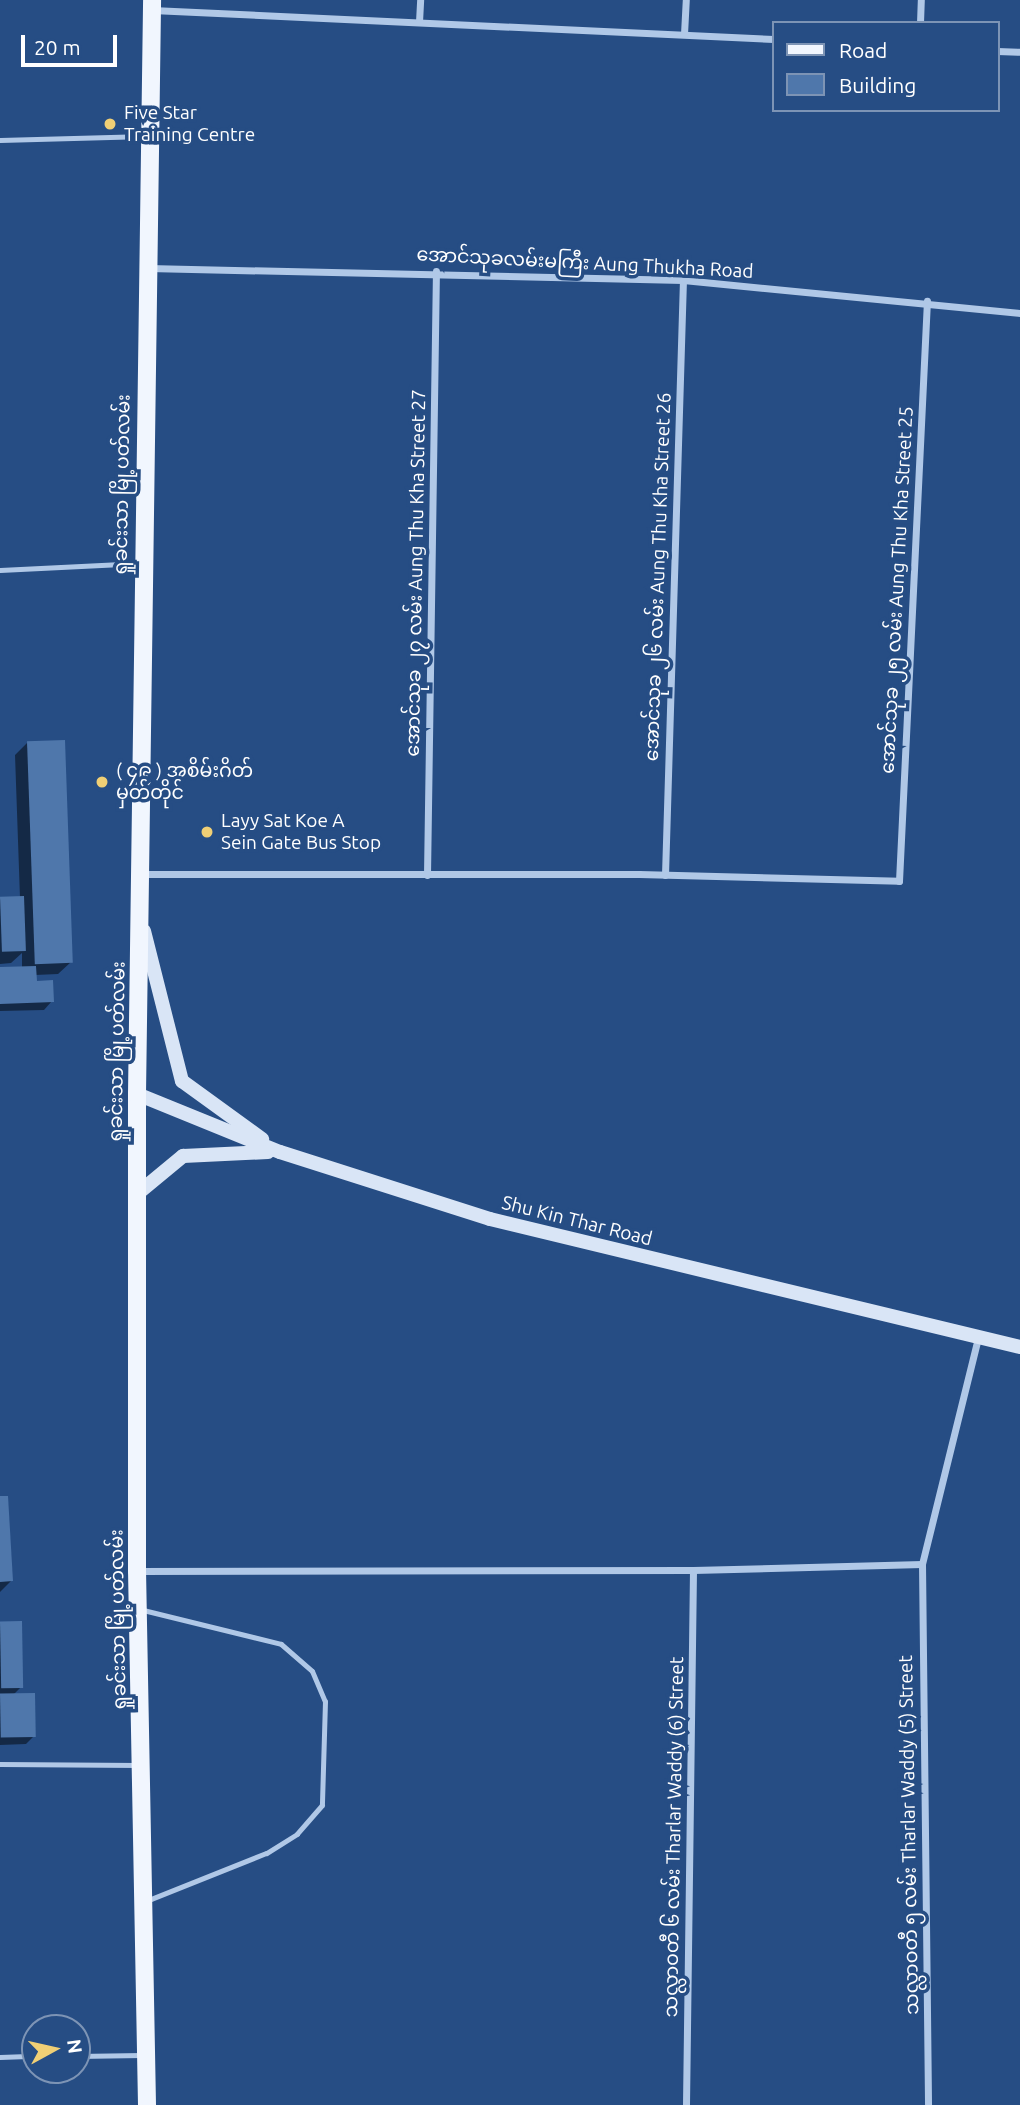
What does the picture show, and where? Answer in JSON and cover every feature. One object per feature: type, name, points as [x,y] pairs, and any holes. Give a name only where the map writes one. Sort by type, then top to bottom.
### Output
[{"type":"main road","name":"ရှုခင်းသာ မြို့ပတ်လမ်း","points":[[147,2105],[146,1901],[137,1571],[137,1094],[142,563],[152,5]]},
{"type":"street","points":[[419,22],[420,0]]},
{"type":"street","points":[[684,34],[686,0]]},
{"type":"street","points":[[920,21],[921,0]]},
{"type":"street","points":[[152,5],[419,22],[772,38]]},
{"type":"street","points":[[999,51],[1020,52]]},
{"type":"street","name":"အောင်သုခလမ်းမကြီး Aung Thukha Road","points":[[147,268],[436,271],[683,280],[927,301],[1020,313]]},
{"type":"street","name":"အောင်သုခ ၂၇ လမ်း Aung Thu Kha Street 27","points":[[427,875],[436,271]]},
{"type":"street","name":"အောင်သုခ ၂၆ လမ်း Aung Thu Kha Street 26","points":[[665,875],[683,280]]},
{"type":"street","name":"အောင်သုခ ၂၅ လမ်း Aung Thu Kha Street 25","points":[[665,875],[899,881],[927,301]]},
{"type":"street","points":[[141,874],[665,875]]},
{"type":"street","points":[[140,917],[182,1081],[280,1152]]},
{"type":"street","name":"Shu Kin Thar Road","points":[[137,1094],[280,1152],[490,1219],[1020,1346]]},
{"type":"street","points":[[137,1194],[183,1156],[280,1152]]},
{"type":"street","name":"သလ္လာဝတီ ၅ လမ်း Tharlar Waddy (5) Street","points":[[928,2105],[922,1564],[978,1337]]},
{"type":"street","points":[[137,1571],[693,1570],[922,1564]]},
{"type":"street","name":"သလ္လာဝတီ ၆ လမ်း Tharlar Waddy (6) Street","points":[[686,2105],[693,1570]]},
{"type":"lane","points":[[0,141],[150,136]]},
{"type":"lane","points":[[0,570],[142,563]]},
{"type":"lane","points":[[139,1609],[282,1644],[312,1671],[325,1701],[323,1805],[298,1835],[266,1853],[146,1901]]},
{"type":"lane","points":[[0,1764],[142,1765]]},
{"type":"lane","points":[[91,2056],[146,2055]]},
{"type":"lane","points":[[0,2057],[21,2056]]},
{"type":"building","points":[[65,740],[73,963],[35,964],[27,741]]},
{"type":"building","points":[[24,896],[26,951],[2,952],[0,897]]},
{"type":"building","points":[[36,966],[37,981],[53,980],[54,1002],[0,1004],[0,967]]},
{"type":"building","points":[[0,1496],[8,1496],[13,1581],[0,1582]]},
{"type":"building","points":[[0,1621],[22,1621],[23,1688],[1,1688]]},
{"type":"building","points":[[35,1693],[36,1737],[1,1738],[0,1694]]},
{"type":"place","name":"Five Star Training Centre","points":[[110,124]]},
{"type":"place","name":"( ၄၉ ) အစိမ်းဂိတ် မှတ်တိုင်","points":[[102,782]]},
{"type":"place","name":"Layy Sat Koe A Sein Gate Bus Stop","points":[[207,832]]}]
